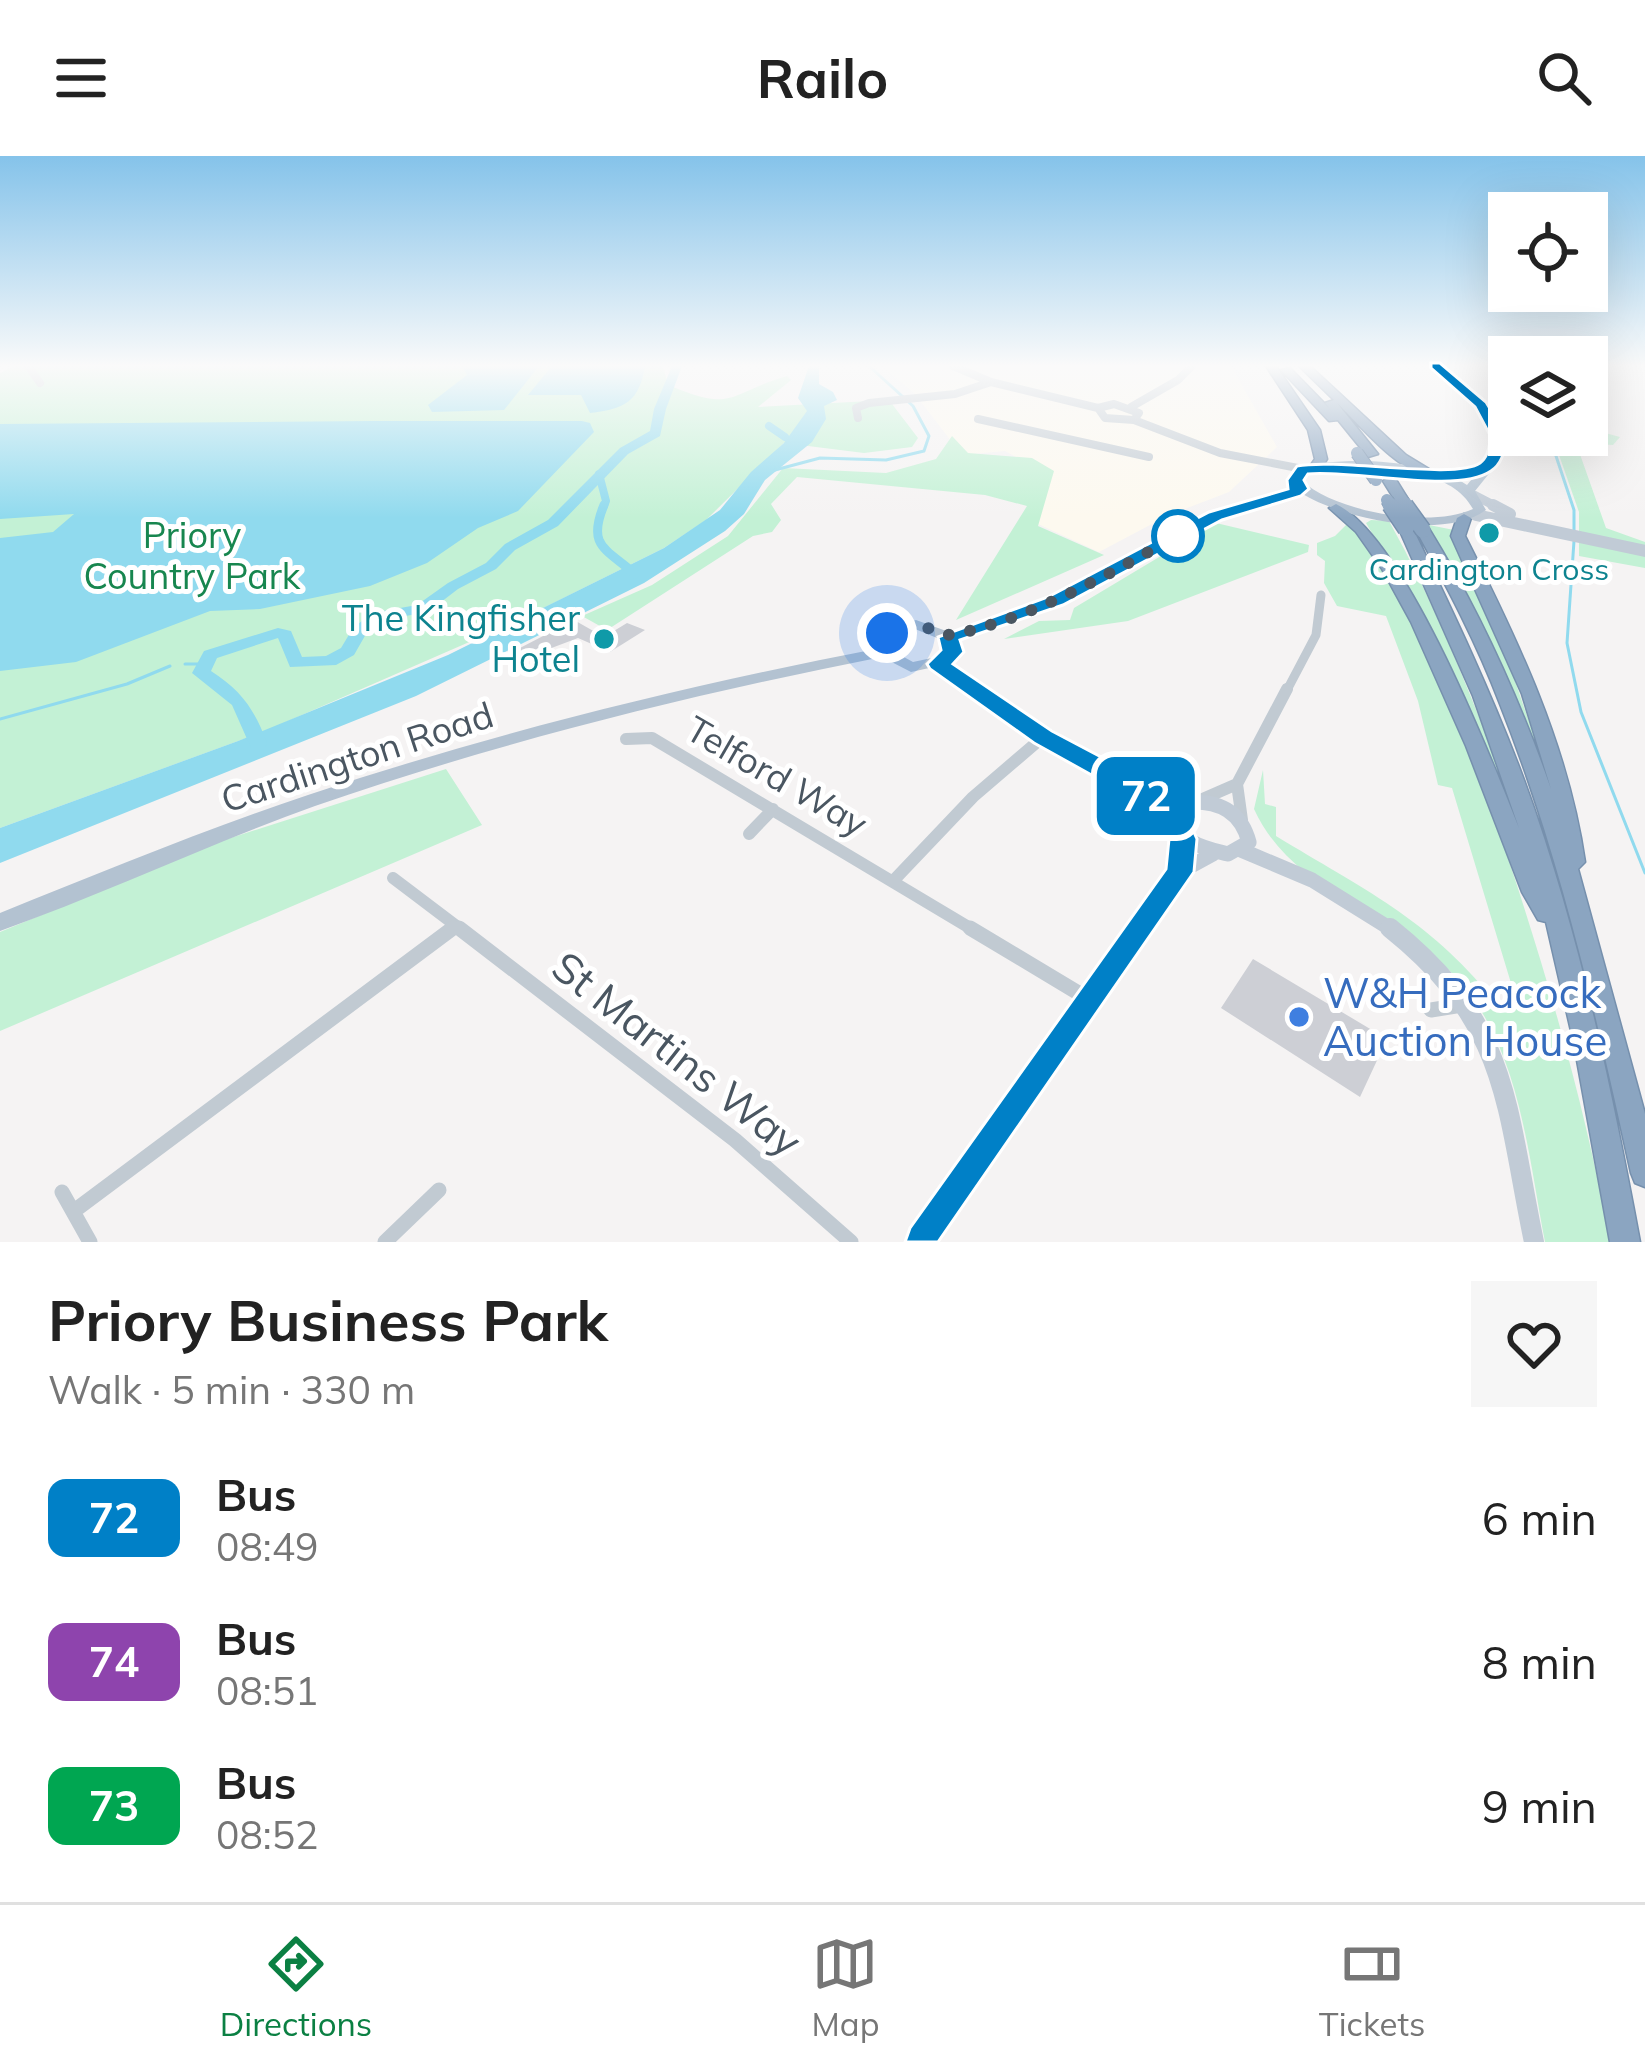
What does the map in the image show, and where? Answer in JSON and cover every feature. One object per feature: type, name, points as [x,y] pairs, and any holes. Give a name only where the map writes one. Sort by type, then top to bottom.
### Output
[{"type":"highway","points":[[1304,476],[1321,459],[1314,430],[1305,417]]},
{"type":"highway","points":[[1332,417],[1364,454]]},
{"type":"highway","points":[[1334,417],[1383,481],[1479,635],[1507,700],[1576,895],[1645,1173]]},
{"type":"highway","points":[[1358,417],[1402,458],[1430,473]]},
{"type":"highway","points":[[1329,506],[1361,526],[1427,641],[1482,757],[1533,892],[1561,938]]},
{"type":"highway","points":[[1470,517],[1458,536],[1500,621],[1536,713],[1572,834],[1576,895]]},
{"type":"highway","points":[[1414,530],[1493,723],[1561,938],[1590,1048],[1625,1242]]},
{"type":"main road","points":[[1472,493],[1481,471],[1494,460],[1499,437],[1488,417]]},
{"type":"main road","points":[[1276,499],[1304,476],[1481,471]]},
{"type":"main road","points":[[949,637],[952,652],[938,664],[911,667],[884,652],[882,642],[899,626],[929,626],[949,637],[1056,601],[1216,516],[1276,499],[1470,517],[1480,509],[1472,493],[1430,473]]},
{"type":"main road","points":[[1304,476],[1329,506]]},
{"type":"main road","name":"Cardington Road","points":[[0,922],[234,830],[410,770],[766,676],[884,652]]},
{"type":"street","points":[[1103,417],[1134,420],[1162,433],[1167,441],[1304,476]]},
{"type":"street","points":[[1134,420],[1136,417]]},
{"type":"street","points":[[978,419],[1149,457]]},
{"type":"street","points":[[1095,445],[1113,421]]},
{"type":"street","points":[[1472,493],[1531,524]]},
{"type":"street","points":[[1470,517],[1563,530],[1645,551]]},
{"type":"street","points":[[1241,850],[1250,842],[1237,784],[1316,635],[1321,596]]},
{"type":"street","points":[[938,664],[1043,737],[1132,785],[1174,818],[1183,839],[1180,872]]},
{"type":"street","name":"Telford Way","points":[[895,879],[973,797],[1043,737]]},
{"type":"street","name":"Telford Way","points":[[626,740],[652,738],[895,879],[1090,1000]]},
{"type":"street","points":[[1174,818],[1194,802],[1237,784]]},
{"type":"street","points":[[1132,785],[1221,806],[1280,861],[1396,934],[1466,1005],[1488,1039],[1501,1077],[1534,1242]]},
{"type":"street","points":[[748,834],[773,809]]},
{"type":"street","points":[[1183,839],[1213,854]]},
{"type":"street","points":[[924,1242],[1180,872],[1213,854],[1241,850],[1280,861]]},
{"type":"street","name":"St Martins Way","points":[[393,878],[734,1140],[851,1242]]},
{"type":"street","points":[[74,1211],[456,926]]},
{"type":"street","points":[[1431,1010],[1466,1005]]},
{"type":"street","points":[[385,1242],[439,1190]]},
{"type":"street","points":[[62,1192],[90,1242]]},
{"type":"shaded area","points":[[932,417],[1260,417],[1277,447],[1229,492],[1169,515],[1099,552],[1038,524],[1050,475],[1005,451],[962,455]]},
{"type":"green space","name":"Priory Country Park","points":[[0,417],[902,417],[918,438],[912,447],[864,453],[784,443],[706,520],[664,548],[513,623],[263,732],[0,828]]},
{"type":"green space","points":[[952,436],[968,453],[1032,458],[1054,471],[1038,526],[1104,555],[956,620],[1027,506],[985,495],[797,477],[771,504],[781,520],[772,532],[753,536],[607,630],[582,616],[652,585],[728,536],[783,468],[886,473],[936,459]]},
{"type":"green space","points":[[1559,456],[1581,456],[1606,528],[1645,542],[1645,568],[1579,556],[1579,512]]},
{"type":"green space","points":[[1350,521],[1425,645],[1481,779],[1555,1008],[1610,1242],[1545,1242],[1514,1088],[1484,1016],[1462,984],[1434,957],[1309,876],[1269,835],[1254,809],[1263,770],[1265,804],[1276,807],[1276,836],[1418,926],[1493,999],[1517,1003],[1452,788],[1438,785],[1418,701],[1386,616],[1337,606],[1324,583],[1325,561],[1317,555],[1317,543],[1335,536]]},
{"type":"green space","points":[[1389,521],[1427,595],[1520,822],[1514,821],[1418,610],[1366,523]]},
{"type":"green space","points":[[1216,523],[1309,545],[1308,552],[1128,621],[1004,639],[1039,621],[1070,620],[1074,608]]},
{"type":"green space","points":[[1424,524],[1454,530],[1494,620],[1546,771],[1539,770]]},
{"type":"green space","points":[[446,769],[482,825],[0,1031],[0,932],[218,842]]},
{"type":"water","points":[[803,417],[826,417],[812,442],[765,480],[744,514],[644,583],[416,696],[0,863],[0,828],[238,741],[448,655],[664,548],[720,510],[751,472],[784,443]]},
{"type":"water","points":[[582,421],[590,423],[594,432],[518,511],[478,528],[427,563],[370,586],[260,609],[210,611],[76,662],[0,671],[0,538],[53,532],[74,514],[0,519],[0,424]]},
{"type":"building","name":"The Kingfisher Hotel","points":[[574,620],[604,637],[627,623],[645,630],[610,652],[578,638],[525,658],[518,655],[518,649]]},
{"type":"building","points":[[1253,959],[1387,1039],[1360,1097],[1221,1008]]},
{"type":"waterway","points":[[258,743],[238,701],[201,673],[210,655],[278,633],[285,635],[296,663],[330,661],[348,651],[359,631],[378,616],[422,609],[553,523],[624,451],[656,433],[659,417]]},
{"type":"waterway","points":[[775,470],[820,458],[886,460],[924,451],[929,436],[919,417]]},
{"type":"waterway","points":[[769,426],[785,437]]},
{"type":"waterway","points":[[1556,456],[1574,510],[1574,531]]},
{"type":"waterway","points":[[599,474],[606,501],[603,508]]},
{"type":"waterway","points":[[604,505],[598,538],[635,574]]},
{"type":"waterway","points":[[1574,541],[1567,643],[1581,712],[1645,873]]},
{"type":"waterway","points":[[185,664],[206,664]]},
{"type":"waterway","points":[[0,719],[127,684],[170,666]]},
{"type":"bus line","name":"72","points":[[924,1242],[1180,872],[1183,839],[1174,818],[1132,785],[1043,737],[938,664],[952,652],[949,637],[1056,601],[1216,516],[1294,492],[1300,489],[1295,480],[1303,469],[1336,466],[1449,475],[1481,471],[1498,451],[1499,437],[1489,417]]},
{"type":"place","name":"Cardington Cross","points":[[1489,533]]},
{"type":"place","name":"The Kingfisher Hotel","points":[[604,639]]},
{"type":"place","name":"W&H Peacock Auction House","points":[[1299,1017]]},
{"type":"route","points":[[887,633],[916,624],[949,637],[1017,616],[1087,586],[1188,530],[1178,536]]}]
